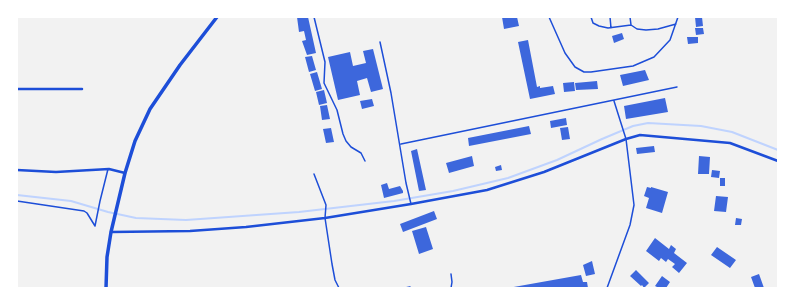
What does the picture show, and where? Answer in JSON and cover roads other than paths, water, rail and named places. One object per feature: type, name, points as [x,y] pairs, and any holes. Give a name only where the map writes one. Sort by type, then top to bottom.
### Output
[{"type":"street","points":[[106,288],[107,257],[111,232],[125,173],[135,140],[150,109],[180,65],[217,17]]},
{"type":"street","points":[[17,89],[82,89]]},
{"type":"street","points":[[111,232],[190,231],[232,228],[325,218],[411,204],[494,188],[544,172],[626,139],[640,135],[730,143],[778,161]]},
{"type":"street","points":[[17,170],[56,172],[108,169],[125,173]]},
{"type":"lane","points":[[314,17],[324,62],[324,83],[336,110],[346,140],[352,147],[361,153],[365,161]]},
{"type":"lane","points":[[549,17],[565,53],[575,67],[584,72],[633,66],[654,57],[670,40],[678,17]]},
{"type":"lane","points":[[591,17],[593,23],[599,26],[611,28],[631,26],[637,30],[646,30],[676,24]]},
{"type":"lane","points":[[610,17],[611,28]]},
{"type":"lane","points":[[630,17],[631,26]]},
{"type":"lane","points":[[380,42],[401,144],[411,204]]},
{"type":"lane","points":[[401,144],[677,87]]},
{"type":"lane","points":[[607,288],[630,225],[634,205],[626,139],[614,100]]},
{"type":"lane","points":[[17,201],[84,211],[87,213],[95,226],[96,215],[108,169]]},
{"type":"lane","points":[[314,174],[326,205],[325,218],[332,264],[339,288]]},
{"type":"lane","points":[[451,274],[451,288]]},
{"type":"lane","points":[[405,288],[410,286]]},
{"type":"waterway","points":[[17,195],[71,201],[108,212],[136,218],[186,220],[299,212],[394,201],[453,191],[508,178],[557,160],[633,126],[648,123],[701,126],[732,132],[778,150]]}]
